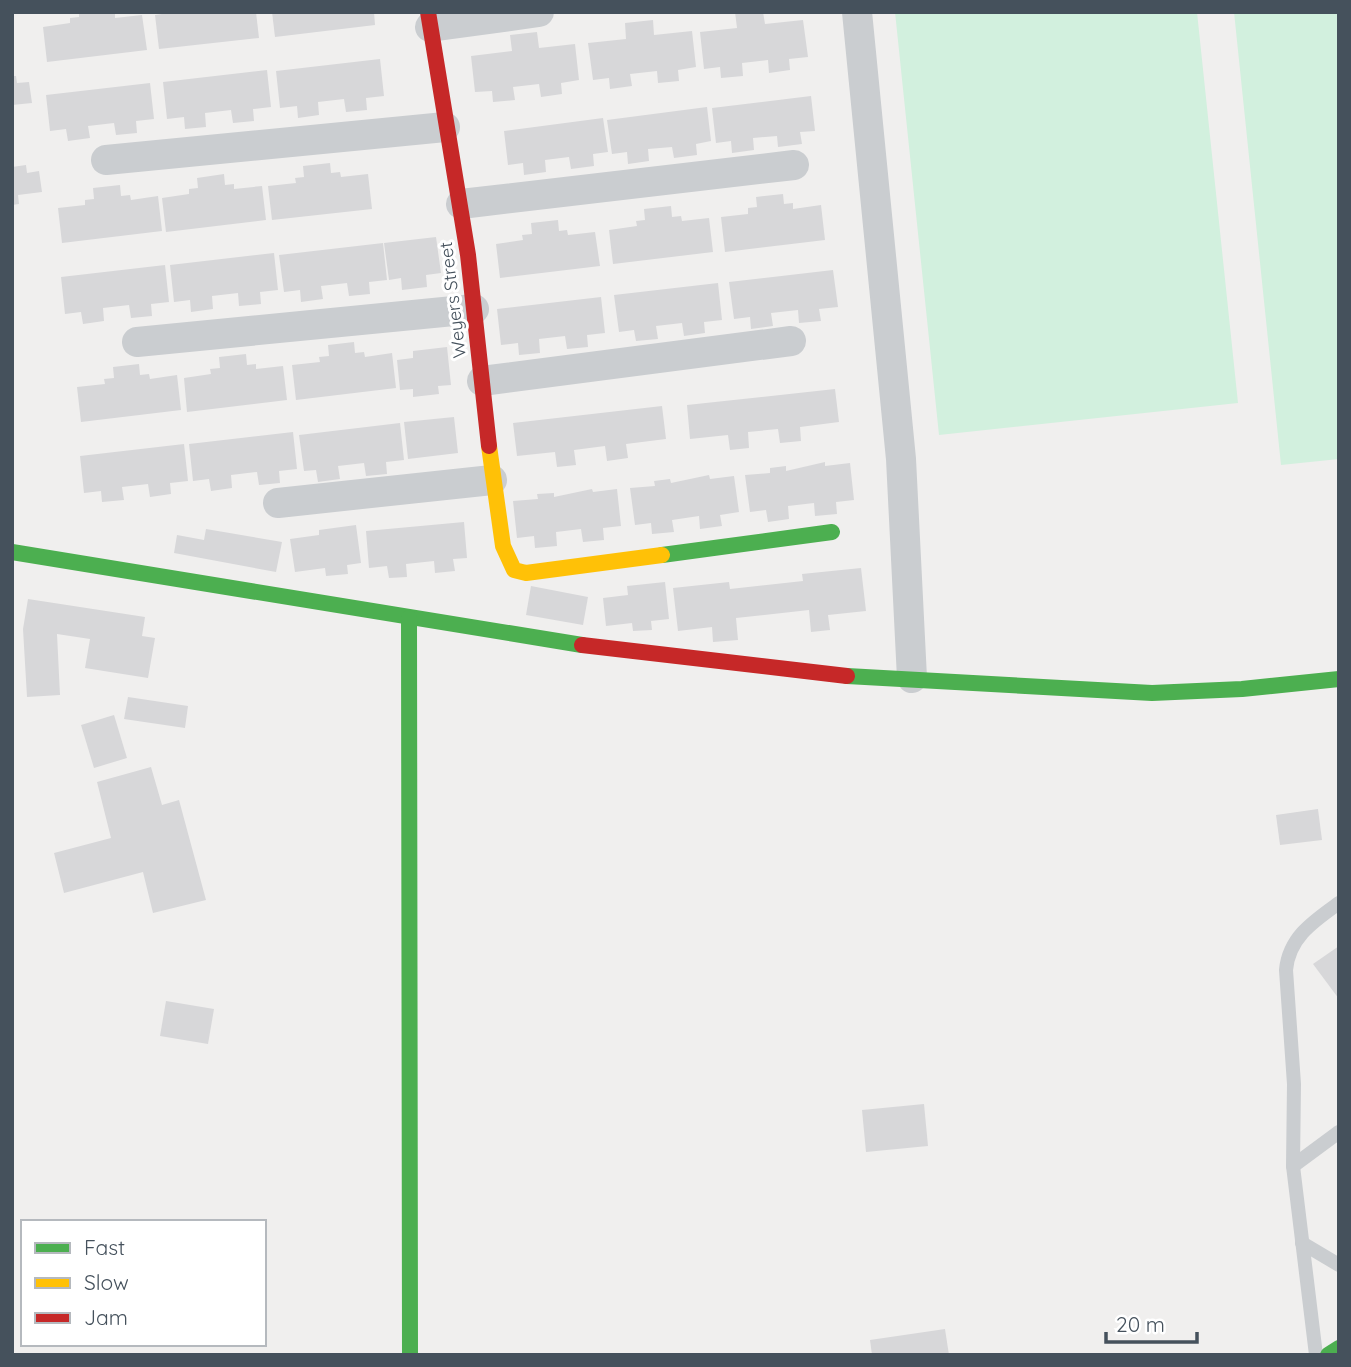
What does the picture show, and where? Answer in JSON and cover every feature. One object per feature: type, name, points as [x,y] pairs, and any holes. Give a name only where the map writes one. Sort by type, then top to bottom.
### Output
[{"type":"main road","name":"Weyers Street","points":[[429,20],[445,127],[461,204],[492,480],[503,546],[514,570],[526,573],[832,532]]},
{"type":"main road","points":[[12,552],[610,650],[838,675],[1152,692],[1242,689],[1339,680]]},
{"type":"main road","points":[[409,618],[410,1355]]},
{"type":"main road","points":[[1328,1355],[1339,1348]]},
{"type":"street","points":[[429,20],[539,12]]},
{"type":"street","points":[[857,12],[901,459],[912,678]]},
{"type":"street","points":[[106,160],[445,127]]},
{"type":"street","points":[[461,204],[794,165]]},
{"type":"street","points":[[137,342],[474,309]]},
{"type":"street","points":[[482,381],[792,341]]},
{"type":"street","points":[[278,503],[492,480]]},
{"type":"lane","points":[[1316,1355],[1293,1166],[1294,1084],[1287,958],[1307,926],[1339,903]]},
{"type":"lane","points":[[1293,1166],[1339,1132]]},
{"type":"lane","points":[[1302,1243],[1339,1265]]},
{"type":"green space","points":[[895,12],[1197,12],[1238,403],[939,435]]},
{"type":"green space","points":[[1234,12],[1339,12],[1339,459],[1281,465]]},
{"type":"building","points":[[79,12],[115,13],[115,18],[142,15],[147,50],[47,62],[43,27],[70,23],[70,18],[79,17]]},
{"type":"building","points":[[176,12],[256,12],[259,38],[159,49],[155,15]]},
{"type":"building","points":[[272,12],[374,12],[375,25],[275,37]]},
{"type":"building","points":[[735,12],[763,12],[765,24],[803,20],[808,57],[789,59],[790,70],[769,73],[768,60],[742,63],[743,76],[721,78],[720,67],[704,69],[700,32],[737,28]]},
{"type":"building","points":[[653,20],[654,35],[692,31],[696,67],[678,70],[679,81],[658,83],[657,71],[630,74],[632,86],[610,89],[609,78],[593,80],[588,43],[626,39],[625,23]]},
{"type":"building","points":[[537,32],[539,48],[575,44],[579,80],[561,83],[562,94],[541,97],[539,84],[513,87],[515,100],[493,102],[492,91],[475,92],[471,56],[512,51],[510,35]]},
{"type":"building","points":[[380,59],[384,96],[366,98],[367,110],[346,112],[344,99],[318,102],[319,115],[298,118],[297,106],[280,108],[276,71]]},
{"type":"building","points":[[267,70],[271,107],[253,109],[254,121],[233,123],[231,110],[205,113],[206,127],[185,129],[184,117],[167,119],[163,82]]},
{"type":"building","points":[[12,76],[16,76],[17,83],[29,82],[32,103],[12,105]]},
{"type":"building","points":[[150,83],[154,119],[136,121],[137,133],[116,135],[114,123],[88,126],[90,138],[68,141],[66,129],[50,131],[46,95]]},
{"type":"building","points":[[811,96],[815,131],[800,132],[802,144],[778,147],[777,136],[753,138],[754,150],[732,153],[731,141],[716,143],[712,108]]},
{"type":"building","points":[[707,107],[711,141],[696,144],[697,155],[674,158],[672,147],[648,149],[649,161],[628,164],[627,152],[612,154],[607,120]]},
{"type":"building","points":[[603,118],[608,152],[593,154],[594,166],[571,169],[569,157],[545,160],[546,172],[524,175],[523,163],[508,165],[504,131]]},
{"type":"building","points":[[330,163],[331,173],[340,172],[341,177],[368,174],[372,209],[272,220],[268,186],[296,183],[295,178],[304,177],[303,166]]},
{"type":"building","points":[[26,165],[27,173],[39,171],[42,192],[18,195],[19,204],[12,205],[12,167]]},
{"type":"building","points":[[224,174],[225,185],[234,184],[234,189],[262,186],[266,220],[166,232],[162,198],[189,194],[189,189],[198,188],[197,178]]},
{"type":"building","points":[[120,185],[121,196],[130,195],[131,200],[158,196],[162,231],[62,243],[58,208],[85,205],[85,200],[94,199],[93,188]]},
{"type":"building","points":[[783,194],[784,204],[793,203],[793,209],[821,205],[825,240],[725,252],[721,217],[748,214],[748,208],[757,207],[756,197]]},
{"type":"building","points":[[671,206],[672,217],[681,216],[682,221],[709,218],[713,252],[613,264],[609,230],[637,226],[636,221],[645,220],[644,209]]},
{"type":"building","points":[[558,220],[559,231],[567,230],[568,235],[595,232],[600,266],[500,278],[496,244],[523,240],[522,235],[532,234],[531,223]]},
{"type":"building","points":[[436,237],[441,273],[426,275],[427,287],[402,290],[401,278],[389,280],[384,243]]},
{"type":"building","points":[[383,243],[387,280],[369,282],[370,294],[349,296],[347,283],[321,286],[323,299],[301,302],[300,290],[284,292],[279,255]]},
{"type":"building","points":[[274,253],[278,290],[260,292],[261,304],[239,306],[238,293],[212,296],[213,309],[191,312],[190,300],[174,302],[170,265]]},
{"type":"building","points":[[165,265],[169,302],[151,304],[152,316],[131,318],[129,305],[103,308],[104,321],[83,324],[81,312],[65,314],[61,277]]},
{"type":"building","points":[[833,270],[838,307],[819,309],[821,321],[799,323],[798,310],[771,313],[773,326],[751,329],[750,317],[734,319],[729,282]]},
{"type":"building","points":[[718,283],[722,320],[704,322],[705,333],[684,336],[682,323],[656,326],[658,339],[636,341],[634,330],[619,332],[614,295]]},
{"type":"building","points":[[601,297],[605,333],[587,335],[588,347],[567,349],[565,336],[539,339],[540,353],[519,355],[518,343],[501,345],[497,309]]},
{"type":"building","points":[[354,342],[355,353],[364,352],[365,357],[392,353],[396,388],[296,400],[292,365],[320,362],[319,357],[329,356],[328,345]]},
{"type":"building","points":[[447,347],[451,385],[438,386],[439,394],[413,397],[413,389],[400,390],[397,360],[413,358],[413,351]]},
{"type":"building","points":[[246,354],[247,365],[256,364],[256,369],[283,366],[287,400],[187,412],[184,378],[211,374],[210,369],[220,368],[219,357]]},
{"type":"building","points":[[139,364],[140,375],[149,374],[150,379],[177,375],[181,410],[81,422],[77,387],[105,384],[104,379],[114,378],[113,367]]},
{"type":"building","points":[[835,389],[839,422],[800,427],[801,441],[780,443],[778,429],[748,432],[749,448],[730,450],[728,435],[690,439],[687,405]]},
{"type":"building","points":[[662,406],[666,439],[626,444],[628,458],[607,461],[605,446],[574,450],[576,465],[557,467],[555,452],[517,456],[513,423]]},
{"type":"building","points":[[454,417],[458,453],[408,459],[404,422]]},
{"type":"building","points":[[400,423],[404,460],[386,462],[387,474],[366,476],[364,463],[338,466],[340,479],[318,482],[316,470],[304,471],[299,435]]},
{"type":"building","points":[[293,432],[297,469],[279,471],[280,483],[259,485],[257,472],[231,475],[232,488],[211,491],[209,479],[193,481],[189,444]]},
{"type":"building","points":[[184,444],[188,481],[170,483],[171,494],[150,497],[148,484],[122,487],[124,500],[102,502],[101,491],[84,493],[80,456]]},
{"type":"building","points":[[825,462],[825,466],[850,463],[854,500],[836,502],[837,514],[815,516],[814,503],[788,506],[789,519],[768,522],[766,510],[750,512],[745,475],[770,473],[770,468],[786,466],[786,471]]},
{"type":"building","points":[[709,475],[710,479],[734,476],[739,512],[720,515],[722,526],[700,529],[699,516],[672,520],[674,532],[652,534],[651,523],[635,525],[630,488],[655,486],[654,481],[670,479],[671,483]]},
{"type":"building","points":[[592,489],[593,492],[617,489],[621,526],[603,528],[604,540],[583,542],[581,529],[556,532],[557,546],[535,548],[534,536],[517,538],[513,501],[538,499],[537,494],[554,493],[554,497]]},
{"type":"building","points":[[464,522],[467,558],[453,559],[455,571],[435,573],[434,561],[406,564],[407,577],[389,578],[387,566],[369,568],[366,531]]},
{"type":"building","points":[[356,525],[361,563],[347,565],[348,574],[326,576],[325,568],[295,572],[290,539],[319,535],[319,530]]},
{"type":"building","points":[[206,529],[282,542],[276,572],[174,553],[177,535],[204,540]]},
{"type":"building","points":[[861,568],[866,611],[828,615],[830,630],[811,632],[809,610],[736,618],[738,640],[713,642],[712,627],[678,631],[673,588],[729,582],[730,589],[803,581],[802,574]]},
{"type":"building","points":[[665,582],[669,619],[651,621],[652,630],[633,631],[632,623],[606,626],[603,598],[628,595],[627,586]]},
{"type":"building","points":[[531,586],[588,597],[583,625],[526,615]]},
{"type":"building","points":[[28,599],[145,617],[142,636],[155,638],[148,678],[85,668],[90,639],[57,634],[60,695],[27,697],[23,629]]},
{"type":"building","points":[[128,697],[188,706],[185,728],[124,719]]},
{"type":"building","points":[[114,715],[127,758],[94,768],[81,725]]},
{"type":"building","points":[[151,767],[162,805],[179,800],[206,900],[153,913],[143,872],[64,893],[54,853],[111,838],[97,782]]},
{"type":"building","points":[[1318,809],[1322,840],[1280,845],[1276,815]]},
{"type":"building","points":[[1339,946],[1339,999],[1313,964]]},
{"type":"building","points":[[166,1001],[214,1009],[208,1044],[160,1036]]},
{"type":"building","points":[[924,1104],[928,1146],[866,1152],[862,1110]]},
{"type":"building","points":[[945,1329],[949,1355],[872,1355],[870,1340]]},
{"type":"traffic: fast","points":[[662,555],[832,532]]},
{"type":"traffic: fast","points":[[12,552],[582,645]]},
{"type":"traffic: fast","points":[[409,618],[410,1355]]},
{"type":"traffic: fast","points":[[847,676],[1152,693],[1242,689],[1339,679]]},
{"type":"traffic: fast","points":[[1328,1355],[1339,1348]]},
{"type":"traffic: slow","points":[[489,446],[503,546],[514,570],[526,573],[662,555]]},
{"type":"traffic: jam","points":[[428,12],[468,255],[489,446]]},
{"type":"traffic: jam","points":[[582,645],[847,676]]}]
